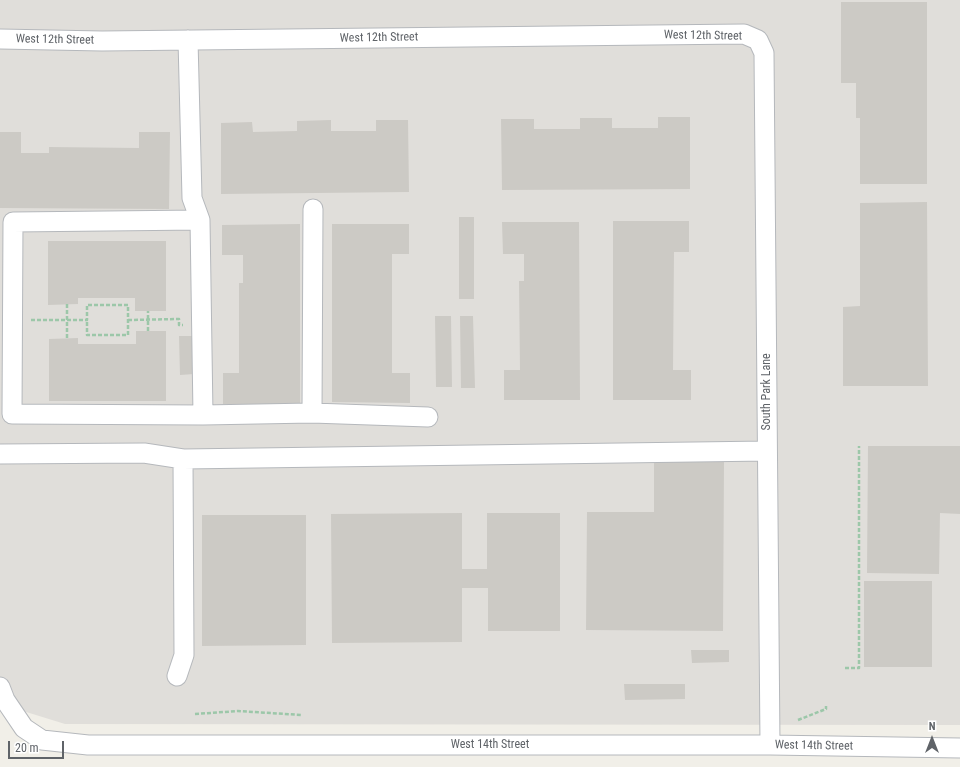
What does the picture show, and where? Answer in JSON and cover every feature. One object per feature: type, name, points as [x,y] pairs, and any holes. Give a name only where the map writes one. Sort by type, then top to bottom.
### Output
[{"type":"street","name":"West 12th Street","points":[[0,39],[102,41],[744,34],[758,40]]},
{"type":"street","points":[[188,40],[192,198],[200,220],[203,415]]},
{"type":"street","name":"South Park Lane","points":[[758,40],[764,53],[770,745]]},
{"type":"street","points":[[312,413],[313,209]]},
{"type":"street","points":[[200,220],[13,222],[12,414],[203,415],[312,413],[428,417]]},
{"type":"street","points":[[0,454],[144,453],[183,458],[767,451]]},
{"type":"street","points":[[177,676],[184,655],[183,458]]},
{"type":"street","name":"West 14th Street","points":[[0,687],[5,700],[24,728],[42,740],[88,745],[770,745],[960,748]]},
{"type":"path","points":[[67,304],[67,338]]},
{"type":"path","points":[[87,305],[128,305],[128,335],[87,335],[87,320],[87,305]]},
{"type":"path","points":[[148,311],[148,332]]},
{"type":"path","points":[[128,320],[179,319],[179,325],[202,325]]},
{"type":"path","points":[[42,321],[87,320]]},
{"type":"path","points":[[844,668],[859,668],[859,446]]},
{"type":"path","points":[[798,720],[826,709],[826,706]]},
{"type":"path","points":[[195,714],[238,711],[301,715]]},
{"type":"shaded area","points":[[0,0],[960,0],[960,725],[65,724],[23,711],[0,679]]},
{"type":"building","points":[[841,2],[927,2],[927,184],[860,184],[860,118],[856,118],[856,83],[841,83]]},
{"type":"building","points":[[658,117],[690,117],[690,189],[502,190],[501,119],[534,119],[534,129],[580,129],[580,118],[612,118],[612,128],[658,128]]},
{"type":"building","points":[[331,120],[331,131],[376,131],[376,120],[408,120],[409,192],[221,194],[221,123],[252,122],[253,132],[297,131],[297,121]]},
{"type":"building","points":[[0,132],[21,132],[21,153],[49,153],[49,147],[139,148],[139,132],[170,132],[169,209],[0,208]]},
{"type":"building","points":[[927,202],[928,386],[843,386],[843,307],[860,306],[860,203]]},
{"type":"building","points":[[459,217],[474,217],[474,299],[459,299]]},
{"type":"building","points":[[613,221],[689,221],[689,252],[674,252],[673,370],[691,370],[691,400],[613,400]]},
{"type":"building","points":[[502,222],[579,222],[580,400],[504,400],[504,370],[520,370],[519,281],[524,281],[524,254],[503,254]]},
{"type":"building","points":[[300,224],[300,404],[223,404],[223,373],[239,373],[239,283],[243,283],[243,255],[222,255],[222,225]]},
{"type":"building","points":[[332,224],[409,224],[409,254],[392,254],[392,373],[410,373],[410,403],[332,402]]},
{"type":"building","points":[[48,241],[166,241],[166,311],[135,311],[135,298],[78,298],[78,304],[48,305]]},
{"type":"building","points":[[435,316],[451,316],[452,387],[436,387]]},
{"type":"building","points":[[460,316],[473,316],[475,388],[461,388]]},
{"type":"building","points":[[136,331],[166,331],[166,401],[49,401],[49,339],[78,338],[78,344],[136,344]]},
{"type":"building","points":[[179,336],[194,336],[194,374],[180,375]]},
{"type":"building","points":[[868,446],[960,446],[960,514],[940,513],[939,574],[867,573]]},
{"type":"building","points":[[654,461],[724,462],[723,631],[586,630],[587,512],[654,512]]},
{"type":"building","points":[[462,513],[462,569],[487,569],[487,513],[560,513],[560,631],[488,631],[488,588],[462,588],[462,642],[332,643],[331,514]]},
{"type":"building","points":[[202,515],[306,515],[306,645],[202,646]]},
{"type":"building","points":[[864,581],[932,581],[932,667],[864,667]]},
{"type":"building","points":[[691,650],[729,650],[729,662],[692,663]]},
{"type":"building","points":[[624,684],[685,684],[685,699],[625,700]]}]
